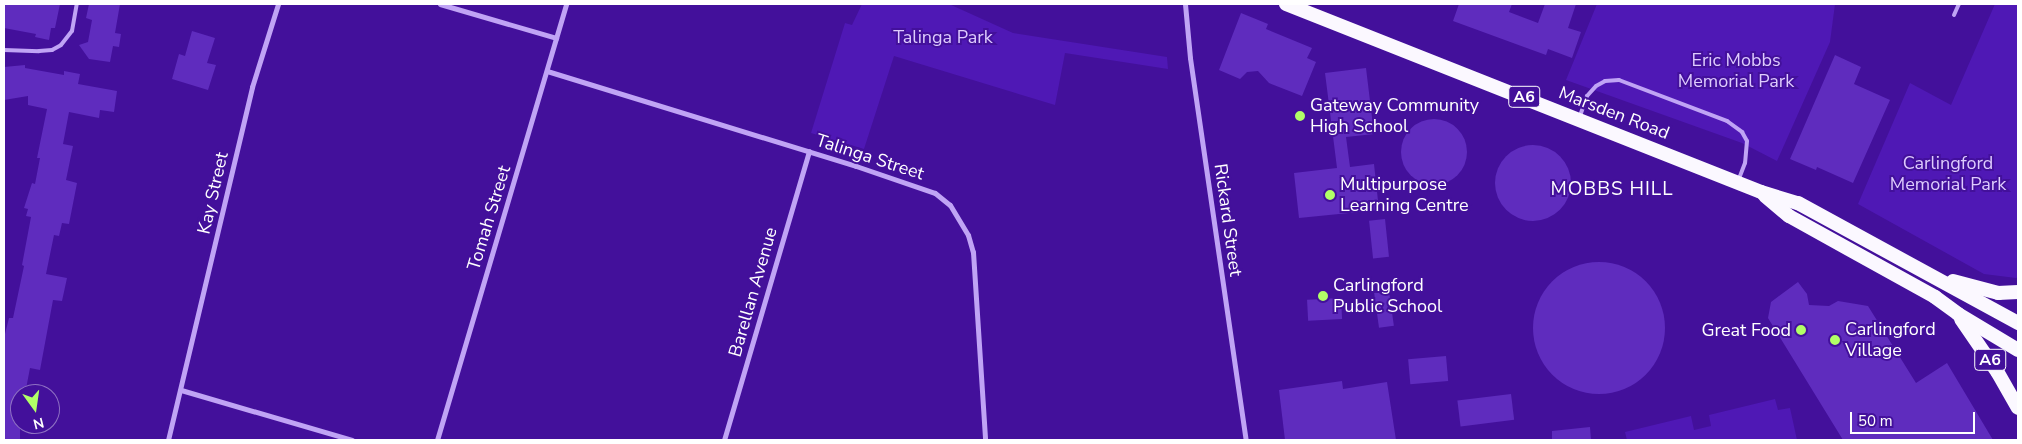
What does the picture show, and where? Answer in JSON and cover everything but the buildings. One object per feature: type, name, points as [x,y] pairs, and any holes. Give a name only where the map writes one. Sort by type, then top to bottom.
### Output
[{"type":"highway","name":"Marsden Road","points":[[1286,4],[1579,118],[1738,181],[1761,192],[1798,203],[2018,323]]},
{"type":"highway","name":"Marsden Road","points":[[1761,192],[1789,216],[1935,296],[1958,314],[2018,350]]},
{"type":"highway","points":[[1938,278],[1998,293],[2018,292]]},
{"type":"highway","name":"A6","points":[[1958,314],[1998,373],[2018,408]]},
{"type":"street","name":"Kay Street","points":[[168,440],[252,87],[278,4]]},
{"type":"street","points":[[440,4],[556,38]]},
{"type":"street","name":"Tomah Street","points":[[437,440],[566,4]]},
{"type":"street","name":"Rickard Street","points":[[1186,4],[1190,58],[1246,440]]},
{"type":"street","name":"Talinga Street","points":[[547,71],[935,193],[950,205],[961,221],[973,252],[985,440]]},
{"type":"street","name":"Barellan Avenue","points":[[724,440],[809,152]]},
{"type":"street","points":[[181,390],[352,440]]},
{"type":"lane","points":[[4,50],[39,52],[52,50],[61,45],[72,31],[77,4]]},
{"type":"lane","points":[[1954,15],[1959,4]]},
{"type":"lane","points":[[1579,118],[1587,96],[1596,86],[1605,81],[1619,80],[1727,121],[1742,132],[1747,141],[1745,163],[1738,181]]},
{"type":"green space","name":"Talinga Park","points":[[862,4],[949,4],[1013,33],[1167,57],[1168,69],[1065,53],[1055,105],[894,56],[864,149],[811,133],[845,23],[852,25]]},
{"type":"green space","name":"Eric Mobbs Memorial Park","points":[[1597,4],[1835,4],[1830,42],[1777,161],[1742,143],[1566,80]]},
{"type":"green space","name":"Carlingford Memorial Park","points":[[1995,4],[2018,4],[2018,277],[2016,278],[1984,274],[1858,204],[1910,83],[1951,105]]},
{"type":"green space","points":[[1775,399],[1778,410],[1790,408],[1797,440],[1627,440],[1625,432],[1691,416],[1694,430],[1711,426],[1709,415]]},
{"type":"place","name":"Gateway Community High School","points":[[1300,116]]},
{"type":"place","name":"Multipurpose Learning Centre","points":[[1330,195]]},
{"type":"place","name":"Carlingford Public School","points":[[1323,296]]},
{"type":"place","name":"Great Food","points":[[1801,330]]},
{"type":"place","name":"Carlingford Village","points":[[1835,340]]},
{"type":"district","name":"MOBBS HILL","points":[[1612,190]]}]
